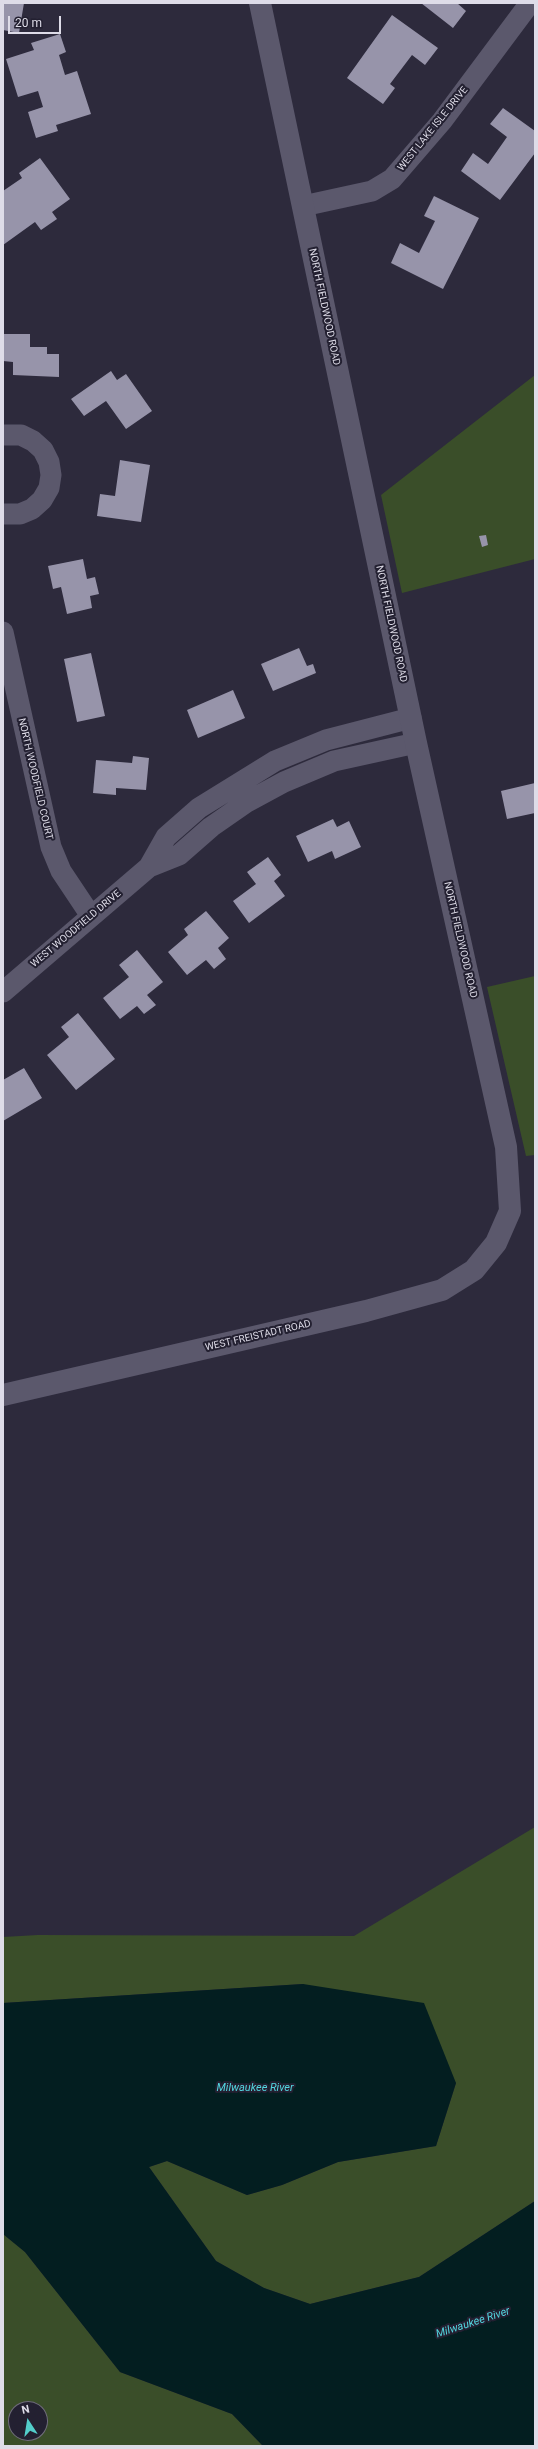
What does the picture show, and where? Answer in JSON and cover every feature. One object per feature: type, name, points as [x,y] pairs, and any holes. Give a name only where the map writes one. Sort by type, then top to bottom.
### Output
[{"type":"street","name":"NORTH FIELDWOOD ROAD","points":[[260,3],[416,743],[506,1147],[510,1211],[496,1243]]},
{"type":"street","name":"WEST LAKE ISLE DRIVE","points":[[303,206],[372,192],[392,179],[442,121],[530,3]]},
{"type":"street","points":[[3,435],[21,435],[33,441],[43,450],[49,462],[51,475],[49,488],[42,500],[32,509],[20,514],[3,514]]},
{"type":"street","name":"NORTH WOODFIELD COURT","points":[[3,632],[51,847],[70,887],[91,916]]},
{"type":"street","name":"WEST WOODFIELD DRIVE","points":[[149,867],[166,837],[199,808],[235,784],[275,761],[326,740],[411,718]]},
{"type":"street","points":[[326,740],[334,761]]},
{"type":"street","name":"WEST WOODFIELD DRIVE","points":[[3,992],[149,867],[179,855],[211,828],[247,802],[284,782],[334,761],[416,743]]},
{"type":"street","points":[[235,784],[247,802]]},
{"type":"street","name":"WEST FREISTADT ROAD","points":[[3,1396],[366,1311],[442,1290],[474,1270],[496,1243]]},
{"type":"green space","points":[[535,375],[535,559],[402,593],[381,495]]},
{"type":"green space","points":[[535,976],[535,1155],[526,1156],[487,987]]},
{"type":"green space","points":[[535,1827],[535,2201],[419,2277],[310,2304],[264,2288],[216,2261],[149,2167],[167,2161],[247,2195],[282,2185],[338,2162],[436,2146],[456,2083],[303,1984],[3,2003],[3,1937],[38,1935],[354,1936]]},
{"type":"green space","points":[[3,2234],[25,2252],[120,2372],[232,2414],[263,2446],[3,2446]]},
{"type":"water","name":"Milwaukee River","points":[[303,1984],[424,2003],[456,2083],[436,2146],[338,2162],[282,2185],[247,2195],[167,2161],[149,2167],[216,2261],[264,2288],[310,2304],[419,2277],[535,2201],[535,2446],[263,2446],[232,2414],[120,2372],[25,2252],[3,2234],[3,2003]]},
{"type":"building","points":[[3,3],[24,3],[19,33],[3,30]]},
{"type":"building","points":[[421,3],[457,3],[466,11],[453,28]]},
{"type":"building","points":[[392,15],[438,48],[425,65],[412,55],[390,84],[395,88],[383,104],[347,78]]},
{"type":"building","points":[[60,34],[66,52],[59,55],[65,75],[77,71],[91,114],[56,125],[58,131],[36,138],[28,112],[43,107],[38,91],[18,97],[6,59],[34,50],[31,43]]},
{"type":"building","points":[[503,108],[535,131],[535,153],[500,200],[461,171],[473,153],[488,164],[507,137],[490,124]]},
{"type":"building","points":[[40,158],[70,199],[52,212],[57,219],[41,230],[35,222],[3,245],[3,191],[22,178],[19,173]]},
{"type":"building","points":[[434,196],[479,218],[443,289],[391,263],[400,243],[419,253],[435,221],[424,216]]},
{"type":"building","points":[[3,334],[30,334],[30,347],[47,347],[47,354],[59,354],[59,377],[13,375],[13,362],[3,361]]},
{"type":"building","points":[[111,371],[117,380],[126,374],[152,411],[126,429],[106,401],[84,416],[71,399]]},
{"type":"building","points":[[120,460],[150,465],[141,522],[97,516],[100,494],[115,496]]},
{"type":"building","points":[[486,535],[488,545],[482,547],[479,536]]},
{"type":"building","points":[[83,559],[87,579],[95,577],[99,594],[90,596],[92,608],[67,614],[61,587],[53,589],[48,566]]},
{"type":"building","points":[[299,648],[307,666],[313,664],[316,673],[273,691],[261,664]]},
{"type":"building","points":[[91,653],[105,716],[77,722],[64,659]]},
{"type":"building","points":[[233,690],[245,718],[198,738],[187,710]]},
{"type":"building","points":[[133,756],[149,758],[146,790],[116,788],[116,795],[93,793],[96,760],[132,763]]},
{"type":"building","points":[[535,783],[535,813],[507,819],[501,791]]},
{"type":"building","points":[[333,819],[337,827],[349,821],[361,847],[335,859],[332,851],[308,862],[296,836]]},
{"type":"building","points":[[268,857],[281,875],[274,881],[285,896],[249,923],[233,901],[256,884],[247,872]]},
{"type":"building","points":[[206,911],[229,938],[218,948],[226,959],[214,969],[206,960],[187,975],[168,952],[188,935],[184,929]]},
{"type":"building","points":[[137,950],[163,982],[147,995],[156,1005],[144,1014],[137,1006],[120,1019],[103,998],[129,977],[119,965]]},
{"type":"building","points":[[78,1013],[115,1059],[76,1090],[47,1055],[69,1037],[61,1027]]},
{"type":"building","points":[[24,1068],[42,1098],[3,1121],[3,1080]]}]
